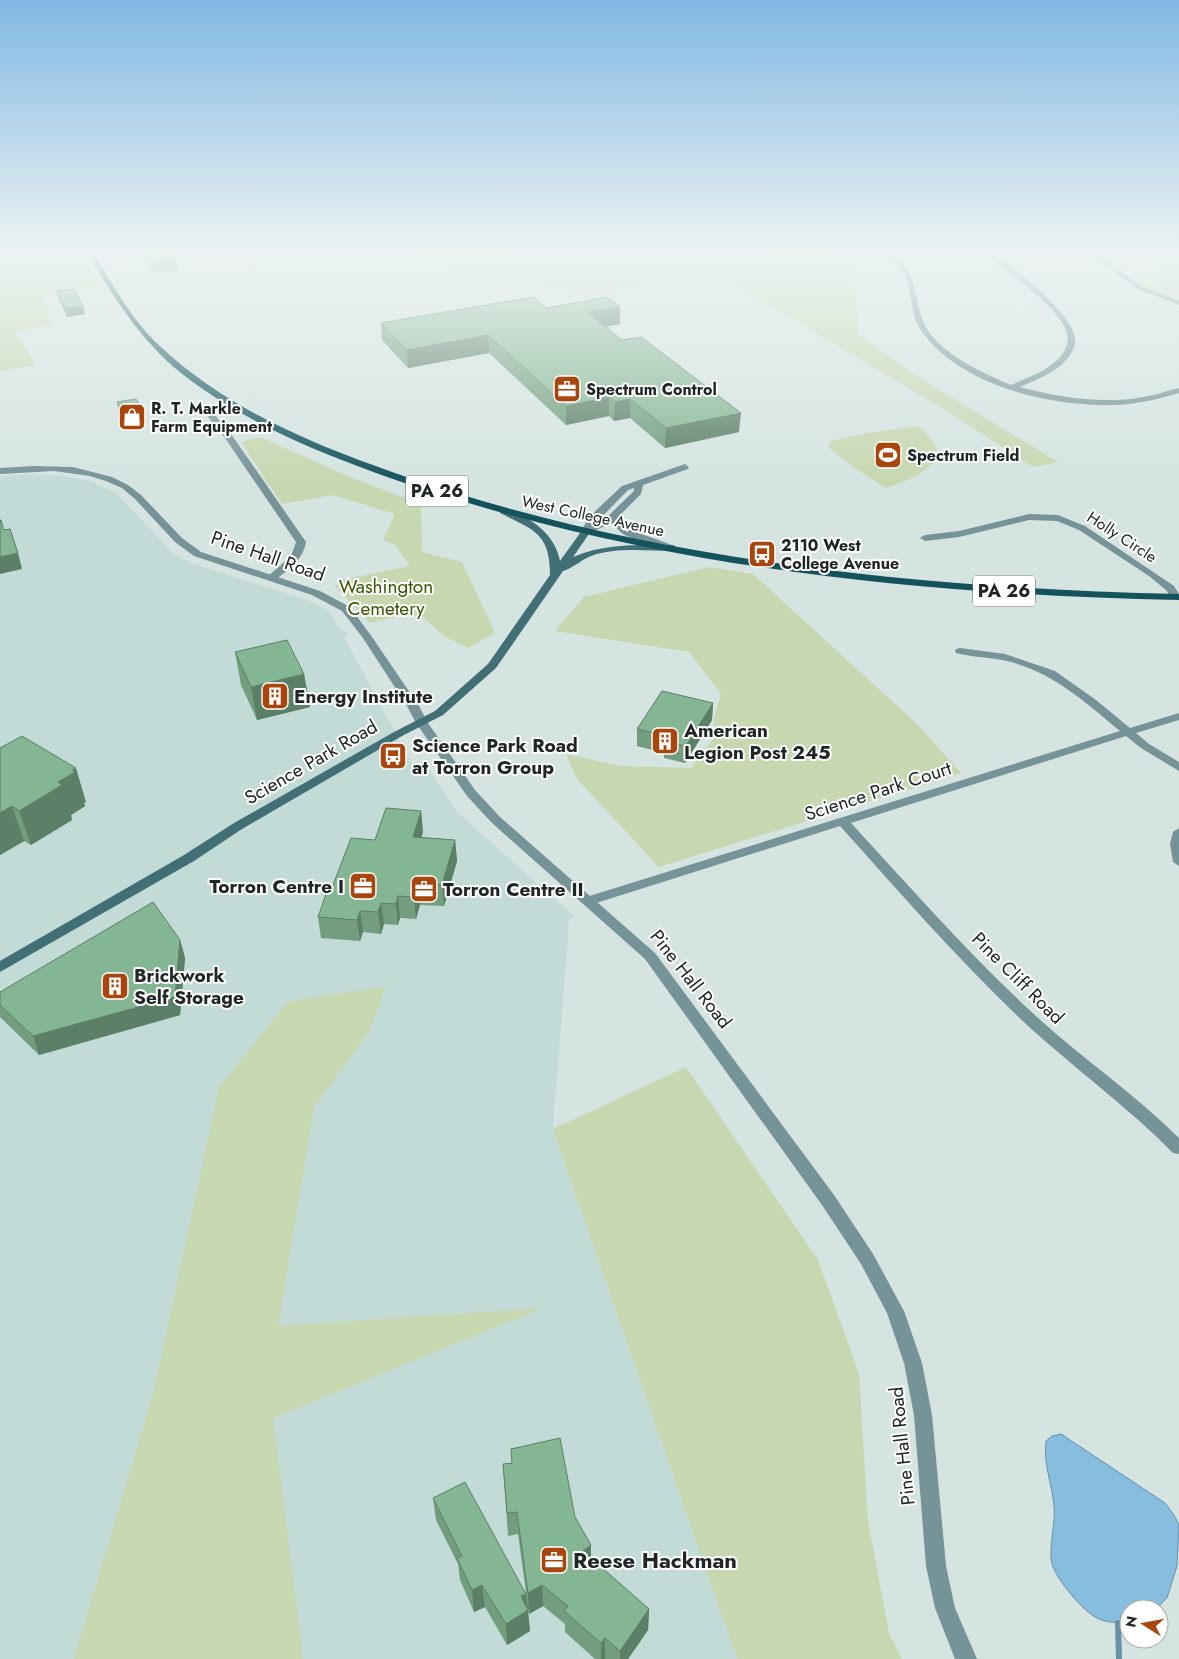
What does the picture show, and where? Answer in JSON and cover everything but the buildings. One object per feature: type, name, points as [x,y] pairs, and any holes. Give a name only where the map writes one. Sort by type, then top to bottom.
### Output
[{"type":"main road","name":"West College Avenue","points":[[139,328],[158,350],[184,371],[227,400],[288,432],[338,455],[451,496],[503,511],[586,531],[814,572],[958,588],[1178,597]]},
{"type":"main road","points":[[503,511],[547,538],[552,544],[556,556],[554,577]]},
{"type":"main road","name":"Science Park Road","points":[[0,967],[189,858],[238,826],[398,734],[439,713],[492,666],[586,531]]},
{"type":"main road","points":[[554,577],[571,562],[594,552],[621,548],[673,548]]},
{"type":"street","points":[[923,328],[927,334],[960,362],[1013,387],[1046,396],[1100,402],[1138,400],[1179,390]]},
{"type":"street","points":[[1013,387],[1042,374],[1059,362],[1069,350],[1071,334],[1068,328]]},
{"type":"street","points":[[212,417],[239,452],[301,542],[301,547],[294,559],[271,578]]},
{"type":"street","points":[[586,531],[592,518],[625,488],[685,466]]},
{"type":"street","name":"Pine Hall Road","points":[[0,471],[61,469],[91,473],[118,482],[139,497],[180,543],[192,552],[316,593],[346,609],[372,644],[422,722],[483,808],[640,947],[669,980],[828,1200],[867,1259],[895,1311],[913,1363],[923,1415],[936,1566],[946,1608],[966,1659]]},
{"type":"street","points":[[586,531],[608,521],[638,492],[639,484]]},
{"type":"street","points":[[616,512],[616,522],[625,531],[673,548]]},
{"type":"street","name":"Holly Circle","points":[[925,538],[959,534],[1029,517],[1058,518],[1082,528],[1152,574],[1178,597]]},
{"type":"street","points":[[960,651],[1005,657],[1051,673],[1092,702],[1145,746],[1179,767]]},
{"type":"street","name":"Science Park Court","points":[[588,900],[1179,716]]},
{"type":"street","name":"Pine Cliff Road","points":[[843,822],[983,974],[1032,1022],[1119,1093],[1179,1148]]},
{"type":"street","points":[[1179,832],[1176,844],[1179,862]]},
{"type":"shaded area","points":[[27,474],[64,476],[92,482],[116,493],[174,554],[193,564],[307,600],[329,611],[338,627],[349,635],[344,637],[412,764],[418,763],[426,766],[457,812],[575,917],[566,920],[569,923],[553,1129],[737,1659],[0,1659],[0,477]]},
{"type":"green space","points":[[0,328],[31,328],[14,331],[36,365],[0,371]]},
{"type":"green space","points":[[809,328],[858,328],[858,334],[915,375],[1058,462],[1033,467],[940,407]]},
{"type":"green space","name":"Spectrum Field","points":[[918,426],[930,438],[936,448],[935,457],[922,472],[899,484],[886,488],[852,466],[828,447],[831,441],[867,433]]},
{"type":"green space","name":"Washington Cemetery","points":[[260,437],[350,477],[421,504],[422,552],[462,562],[495,633],[468,648],[444,636],[423,617],[408,614],[370,623],[334,585],[340,584],[337,581],[410,566],[395,545],[383,540],[395,514],[333,495],[282,504],[241,442]]},
{"type":"green space","points":[[709,567],[753,574],[917,724],[961,773],[659,867],[577,779],[566,754],[619,766],[691,768],[713,739],[714,718],[721,694],[689,652],[555,631],[584,597]]},
{"type":"green space","points":[[386,986],[369,1032],[314,1107],[278,1326],[543,1308],[273,1418],[303,1659],[74,1659],[154,1391],[219,1088],[287,1002]]},
{"type":"green space","points":[[686,1067],[818,1260],[859,1373],[868,1521],[889,1633],[902,1659],[737,1659],[553,1129]]},
{"type":"water","points":[[1061,1434],[1165,1503],[1174,1515],[1179,1525],[1177,1566],[1166,1599],[1119,1599],[1119,1622],[1114,1622],[1099,1619],[1086,1610],[1065,1587],[1055,1571],[1051,1558],[1054,1506],[1045,1449],[1046,1441],[1052,1436]]},
{"type":"waterway","points":[[1118,1623],[1119,1659]]},
{"type":"place","name":"Spectrum Control","points":[[567,389]]},
{"type":"place","name":"R. T. Markle Farm Equipment","points":[[132,417]]},
{"type":"place","name":"Spectrum Field","points":[[888,455]]},
{"type":"place","name":"2110 West College Avenue","points":[[762,554]]},
{"type":"place","name":"Energy Institute","points":[[275,696]]},
{"type":"place","name":"American Legion Post 245","points":[[665,741]]},
{"type":"place","name":"Science Park Road at Torron Group","points":[[393,756]]},
{"type":"place","name":"Torron Centre I","points":[[363,886]]},
{"type":"place","name":"Torron Centre II","points":[[424,889]]},
{"type":"place","name":"Brickwork Self Storage","points":[[115,986]]},
{"type":"place","name":"Reese Hackman","points":[[554,1560]]}]
